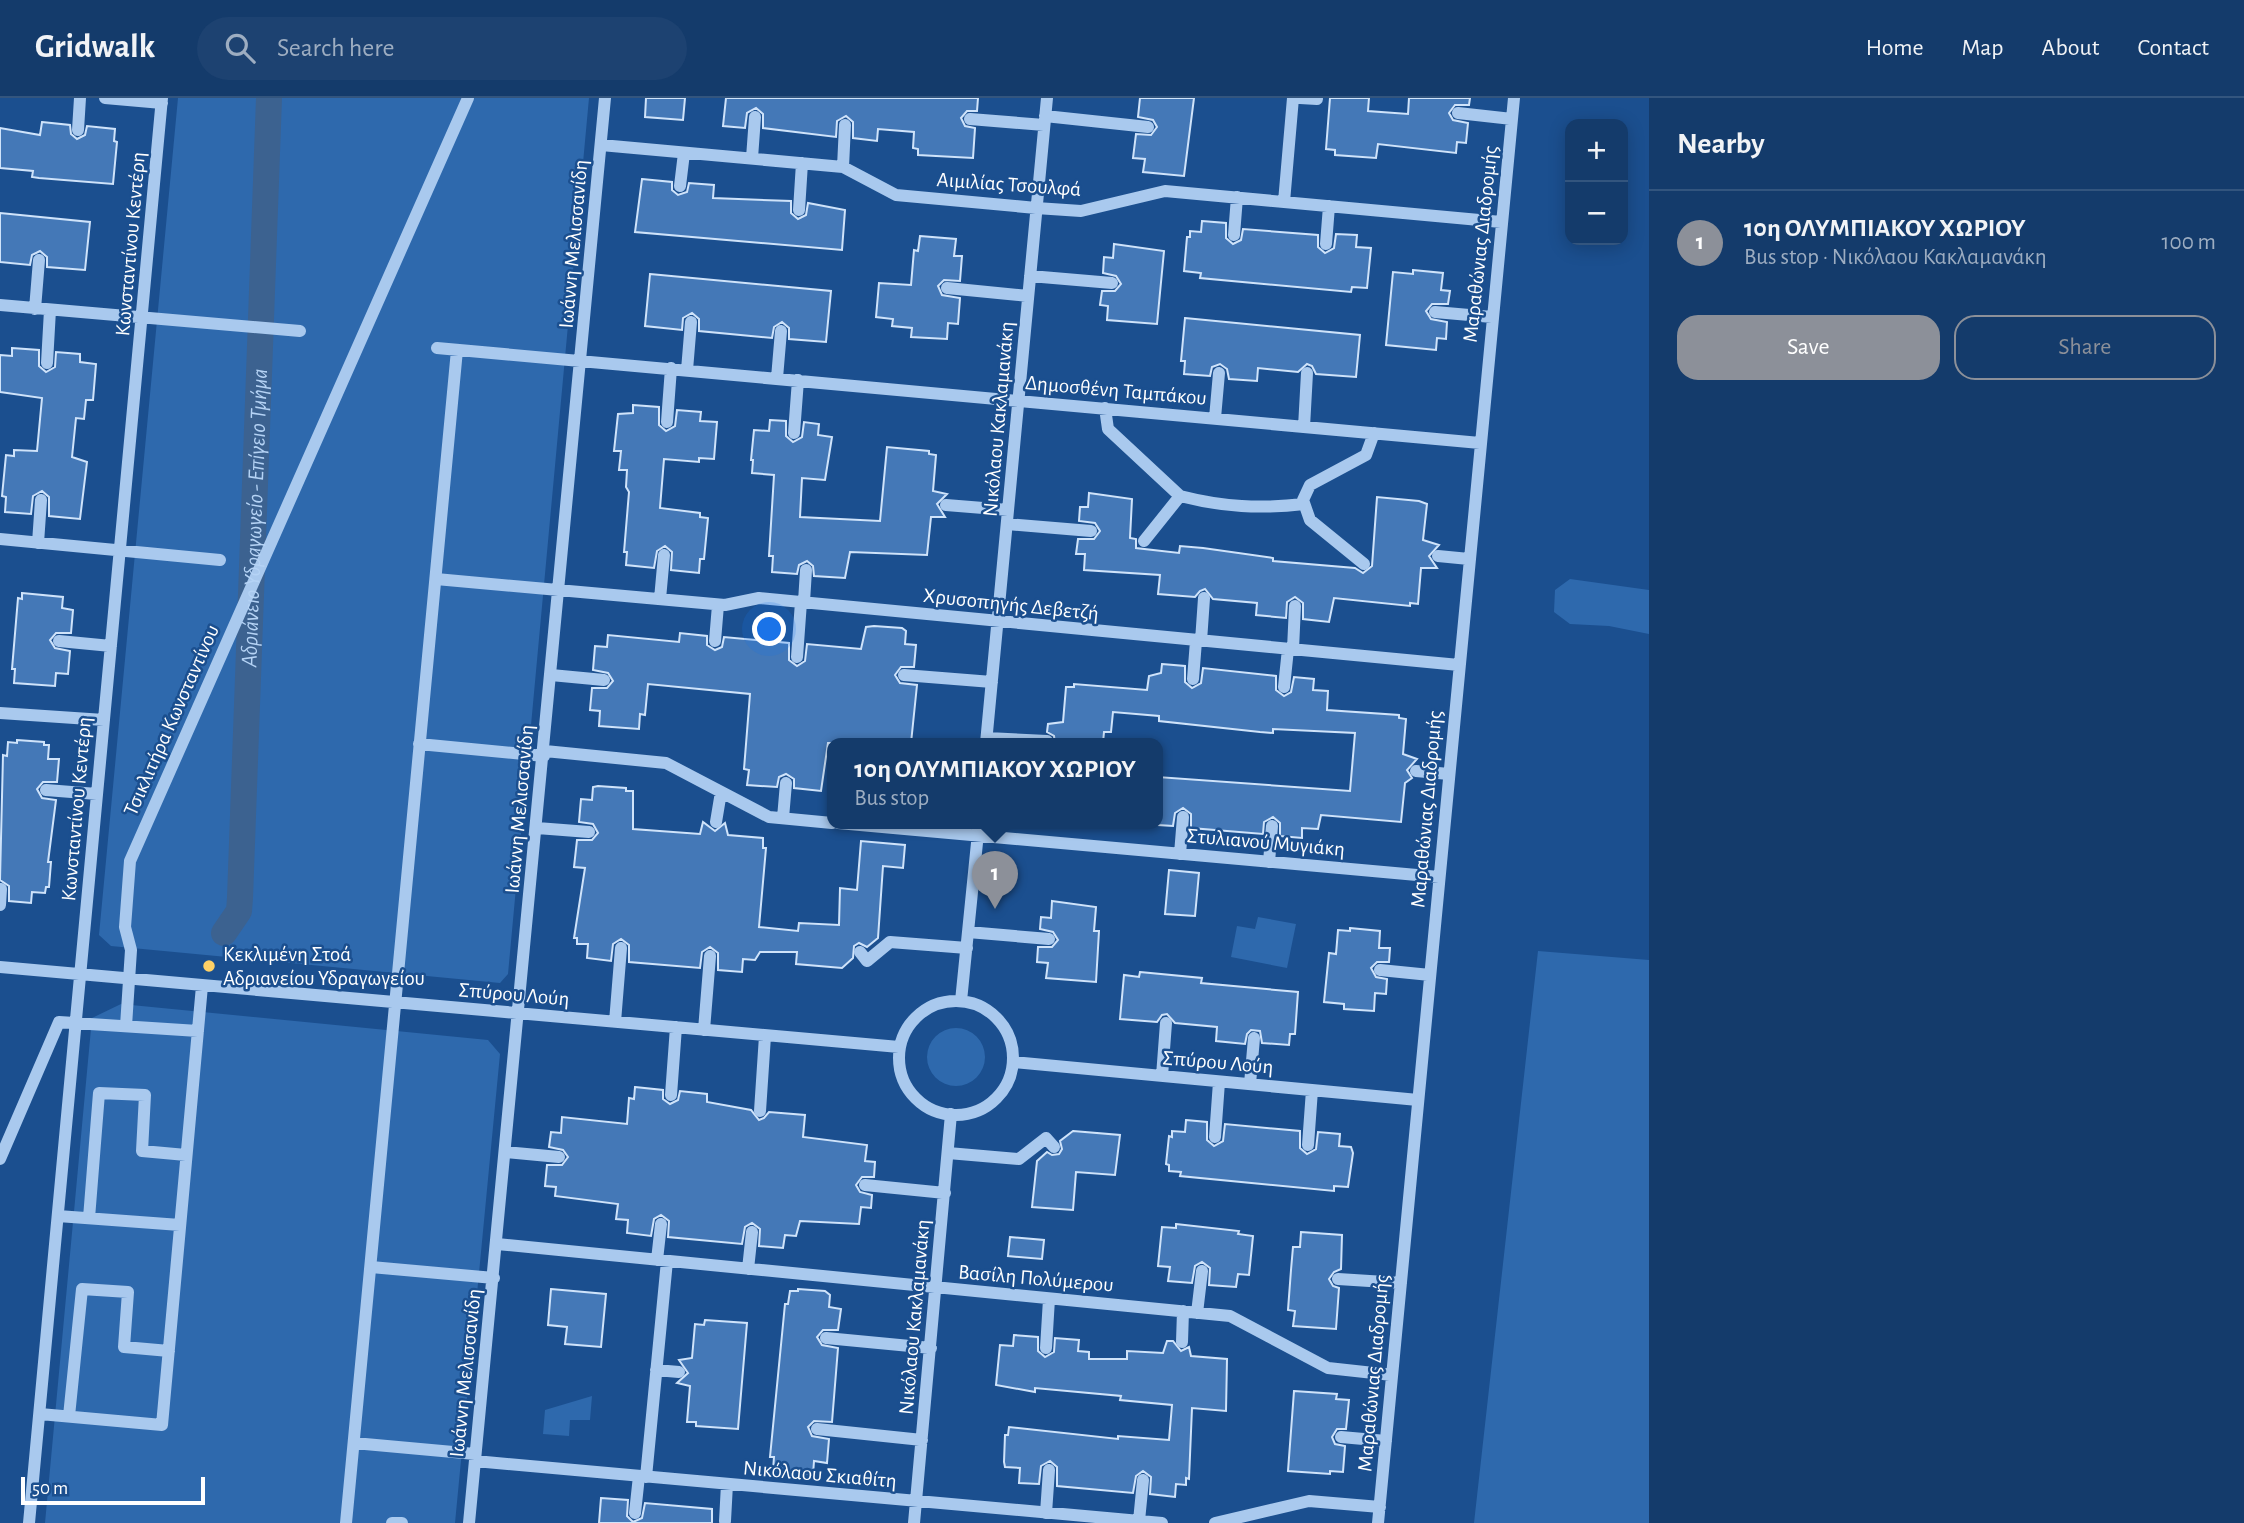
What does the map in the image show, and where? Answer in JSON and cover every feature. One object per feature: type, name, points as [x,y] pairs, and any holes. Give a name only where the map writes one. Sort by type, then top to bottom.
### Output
[{"type":"street","points":[[78,130],[80,98]]},
{"type":"street","points":[[105,98],[162,101]]},
{"type":"street","name":"Τσικλιτήρα Κωνσταντίνου","points":[[126,1026],[131,950],[125,927],[130,861],[468,98]]},
{"type":"street","name":"Ιωάννη Μελισσανίδη","points":[[469,1523],[606,98]]},
{"type":"street","name":"Νικόλαου Κακλαμανάκη","points":[[987,738],[1047,98]]},
{"type":"street","points":[[1284,202],[1293,98]]},
{"type":"street","points":[[1300,98],[1317,99]]},
{"type":"street","name":"Μαραθώνιας Διαδρομής","points":[[1378,1523],[1514,98]]},
{"type":"street","name":"Κωνσταντίνου Κεντέρη","points":[[29,1523],[162,101]]},
{"type":"street","points":[[1458,113],[1512,118]]},
{"type":"street","points":[[752,158],[755,117]]},
{"type":"street","points":[[970,119],[1147,127]]},
{"type":"street","points":[[843,167],[845,125]]},
{"type":"street","name":"Αιμιλίας Τσουλφά","points":[[601,145],[843,167],[897,195],[1036,208],[1081,211],[1165,191],[1502,222]]},
{"type":"street","points":[[681,187],[684,153]]},
{"type":"street","points":[[799,210],[802,163]]},
{"type":"street","points":[[1234,235],[1237,197]]},
{"type":"street","points":[[1326,244],[1329,206]]},
{"type":"street","points":[[35,309],[39,260]]},
{"type":"street","points":[[1030,276],[1112,283]]},
{"type":"street","points":[[947,288],[1028,296]]},
{"type":"street","points":[[0,305],[300,331]]},
{"type":"street","points":[[47,363],[50,310]]},
{"type":"street","points":[[1435,312],[1492,317]]},
{"type":"street","points":[[687,370],[691,322]]},
{"type":"street","points":[[777,378],[781,331]]},
{"type":"street","name":"Δημοσθένη Ταμπάκου","points":[[438,348],[1480,443]]},
{"type":"street","points":[[346,1523],[457,350]]},
{"type":"street","points":[[667,422],[671,368]]},
{"type":"street","points":[[1215,418],[1219,373]]},
{"type":"street","points":[[1304,426],[1307,373]]},
{"type":"street","points":[[794,433],[799,380]]},
{"type":"street","points":[[1105,408],[1108,429],[1180,496],[1217,506],[1266,509],[1304,504]]},
{"type":"street","points":[[1364,564],[1310,520],[1304,504],[1305,491],[1310,485],[1366,455],[1374,433]]},
{"type":"street","points":[[1144,541],[1180,496]]},
{"type":"street","points":[[38,543],[41,500]]},
{"type":"street","points":[[946,505],[1008,510]]},
{"type":"street","points":[[1007,524],[1091,531]]},
{"type":"street","points":[[0,539],[220,560]]},
{"type":"street","points":[[660,599],[664,555]]},
{"type":"street","points":[[1438,556],[1469,559]]},
{"type":"street","points":[[797,657],[807,570]]},
{"type":"street","name":"Χρυσοπηγής Δεβετζή","points":[[436,579],[718,605],[759,598],[1459,665]]},
{"type":"street","points":[[1193,679],[1204,598]]},
{"type":"street","points":[[715,641],[718,605]]},
{"type":"street","points":[[1284,687],[1295,606]]},
{"type":"street","points":[[59,641],[111,646]]},
{"type":"street","points":[[551,675],[604,680]]},
{"type":"street","points":[[904,675],[992,682]]},
{"type":"street","points":[[0,713],[104,720]]},
{"type":"street","points":[[419,744],[666,763],[769,817],[827,822]]},
{"type":"street","points":[[1416,771],[1449,774]]},
{"type":"street","points":[[783,818],[786,783]]},
{"type":"street","points":[[46,790],[97,794]]},
{"type":"street","points":[[716,822],[721,792]]},
{"type":"street","points":[[1180,854],[1183,817]]},
{"type":"street","points":[[1269,862],[1272,826]]},
{"type":"street","points":[[537,828],[589,832]]},
{"type":"street","name":"Στυλιανού Μυγιάκη","points":[[958,829],[1180,854],[1439,877]]},
{"type":"street","points":[[961,1001],[978,830]]},
{"type":"street","points":[[0,905],[1,889]]},
{"type":"street","points":[[968,932],[1049,939]]},
{"type":"street","points":[[860,952],[867,961],[890,942],[967,948]]},
{"type":"street","points":[[615,1022],[621,948]]},
{"type":"street","points":[[704,1030],[710,956]]},
{"type":"street","name":"Σπύρου Λούη","points":[[0,967],[899,1047]]},
{"type":"street","points":[[1380,970],[1430,975]]},
{"type":"street","points":[[40,1413],[162,1425],[202,986]]},
{"type":"street","points":[[961,1001],[976,1004],[992,1013],[1004,1026],[1011,1042],[1013,1062],[1009,1078],[1000,1095],[986,1107],[968,1114],[951,1114],[927,1107],[909,1091],[899,1069],[899,1047],[907,1027],[921,1012],[938,1003],[961,1001]]},
{"type":"street","points":[[0,1159],[60,1022],[198,1031]]},
{"type":"street","points":[[1162,1076],[1166,1023]]},
{"type":"street","points":[[671,1095],[676,1027]]},
{"type":"street","points":[[760,1111],[765,1035]]},
{"type":"street","points":[[1250,1084],[1254,1038]]},
{"type":"street","name":"Σπύρου Λούη","points":[[1013,1062],[1418,1100]]},
{"type":"street","points":[[1215,1137],[1219,1082]]},
{"type":"street","points":[[1308,1145],[1312,1090]]},
{"type":"street","points":[[89,1218],[99,1093],[145,1095],[142,1151],[186,1155]]},
{"type":"street","name":"Νικόλαου Κακλαμανάκη","points":[[914,1523],[951,1114]]},
{"type":"street","points":[[948,1153],[1019,1159],[1046,1139],[1054,1147]]},
{"type":"street","points":[[506,1152],[559,1157]]},
{"type":"street","points":[[865,1185],[945,1193]]},
{"type":"street","points":[[58,1216],[180,1225]]},
{"type":"street","points":[[635,1513],[643,1476],[656,1370],[662,1260],[661,1224]]},
{"type":"street","points":[[748,1269],[751,1232]]},
{"type":"street","name":"Βασίλη Πολύμερου","points":[[497,1244],[1230,1316],[1328,1368],[1392,1375]]},
{"type":"street","points":[[371,1268],[494,1278]]},
{"type":"street","points":[[1197,1313],[1202,1271]]},
{"type":"street","points":[[1338,1279],[1401,1283]]},
{"type":"street","points":[[69,1416],[82,1289],[128,1292],[124,1347],[169,1351]]},
{"type":"street","points":[[1046,1348],[1049,1299]]},
{"type":"street","points":[[1182,1342],[1183,1311]]},
{"type":"street","points":[[826,1338],[931,1348]]},
{"type":"street","points":[[656,1370],[679,1372]]},
{"type":"street","points":[[817,1429],[922,1440]]},
{"type":"street","points":[[1341,1437],[1386,1441]]},
{"type":"street","name":"Νικόλαου Σκιαθίτη","points":[[354,1443],[643,1476],[1116,1521],[1162,1523]]},
{"type":"street","points":[[1046,1513],[1049,1470]]},
{"type":"street","points":[[1139,1521],[1143,1480]]},
{"type":"street","points":[[725,1521],[727,1484]]},
{"type":"street","points":[[1215,1523],[1309,1501],[1380,1507]]},
{"type":"street","points":[[392,1523],[402,1523]]},
{"type":"shaded area","points":[[178,98],[589,98],[508,974],[500,983],[111,946],[99,935]]},
{"type":"shaded area","points":[[1570,579],[1649,590],[1649,634],[1609,626],[1570,624],[1554,612],[1555,590]]},
{"type":"shaded area","points":[[1258,917],[1296,924],[1287,968],[1231,957],[1237,926],[1255,929]]},
{"type":"shaded area","points":[[1538,951],[1649,960],[1649,1523],[1474,1523]]},
{"type":"shaded area","points":[[121,1004],[488,1040],[500,1054],[455,1523],[45,1523],[92,1018]]},
{"type":"shaded area","points":[[956,1028],[972,1033],[980,1041],[985,1057],[980,1073],[972,1081],[956,1086],[940,1081],[932,1073],[927,1057],[932,1041],[940,1033]]},
{"type":"shaded area","points":[[592,1396],[590,1420],[570,1420],[569,1436],[543,1434],[545,1410]]},
{"type":"building","points":[[646,98],[685,98],[683,120],[645,117]]},
{"type":"building","points":[[726,98],[978,98],[977,111],[967,111],[961,118],[965,126],[975,128],[973,158],[918,155],[918,149],[913,148],[914,132],[878,129],[877,141],[853,138],[853,122],[846,116],[837,121],[836,137],[763,128],[763,114],[756,108],[747,113],[745,128],[723,126]]},
{"type":"building","points":[[1140,98],[1194,98],[1184,176],[1143,172],[1145,159],[1133,158],[1136,134],[1151,135],[1157,127],[1153,120],[1138,117]]},
{"type":"building","points":[[1330,98],[1369,98],[1368,111],[1408,114],[1409,98],[1470,98],[1469,105],[1455,105],[1449,113],[1453,120],[1468,123],[1466,143],[1457,142],[1456,153],[1378,144],[1376,158],[1335,155],[1335,150],[1326,149]]},
{"type":"building","points":[[42,122],[70,125],[71,134],[77,139],[85,135],[87,126],[115,129],[114,141],[117,142],[113,184],[39,178],[32,177],[33,171],[0,168],[0,128],[40,135]]},
{"type":"building","points":[[642,179],[672,182],[672,190],[678,195],[687,192],[689,183],[714,185],[713,198],[791,201],[791,213],[798,219],[806,215],[808,203],[845,210],[842,250],[635,232]]},
{"type":"building","points":[[0,213],[90,222],[85,270],[47,267],[47,257],[40,251],[32,255],[30,265],[0,262]]},
{"type":"building","points":[[1202,221],[1226,223],[1226,238],[1233,244],[1241,240],[1243,229],[1318,235],[1318,247],[1325,253],[1334,248],[1336,234],[1357,235],[1356,247],[1371,248],[1367,288],[1352,287],[1351,292],[1200,278],[1201,273],[1184,271],[1187,237],[1190,237],[1190,231],[1201,232]]},
{"type":"building","points":[[920,236],[956,239],[954,256],[962,256],[960,281],[944,280],[938,286],[942,295],[960,298],[958,324],[948,323],[947,339],[911,337],[912,328],[892,326],[893,319],[876,317],[879,283],[911,285],[914,250],[918,251]]},
{"type":"building","points":[[1114,244],[1164,251],[1157,324],[1107,320],[1108,306],[1100,305],[1102,291],[1115,291],[1121,284],[1116,276],[1103,273],[1104,257],[1113,258]]},
{"type":"building","points":[[1413,270],[1443,273],[1441,290],[1450,291],[1448,304],[1432,304],[1426,311],[1431,319],[1447,322],[1446,339],[1437,338],[1436,350],[1386,345],[1393,272],[1413,274]]},
{"type":"building","points":[[650,274],[831,291],[826,342],[789,339],[789,328],[782,322],[774,327],[772,338],[699,331],[699,319],[692,313],[683,318],[682,330],[645,326]]},
{"type":"building","points":[[1185,318],[1360,335],[1356,377],[1316,374],[1312,366],[1307,364],[1298,372],[1258,368],[1257,381],[1229,379],[1227,369],[1220,364],[1212,367],[1210,376],[1184,374],[1185,361],[1181,361]]},
{"type":"building","points":[[12,348],[39,350],[39,366],[46,372],[55,367],[56,352],[80,354],[80,362],[96,364],[93,400],[86,400],[84,419],[76,418],[72,457],[87,462],[80,519],[49,516],[49,497],[42,491],[33,496],[31,514],[5,512],[6,497],[2,496],[6,455],[14,456],[14,450],[37,451],[42,398],[0,392],[0,355],[12,356]]},
{"type":"building","points":[[633,405],[659,407],[659,425],[666,431],[675,426],[677,410],[701,412],[700,421],[717,422],[714,459],[699,458],[699,462],[664,459],[660,508],[700,513],[700,517],[708,518],[704,559],[700,559],[699,573],[671,570],[672,552],[665,546],[657,551],[654,568],[626,565],[627,552],[624,552],[629,492],[626,487],[627,470],[619,470],[621,451],[614,451],[618,414],[633,413]]},
{"type":"building","points":[[770,420],[786,421],[786,436],[793,442],[802,437],[804,422],[819,424],[818,435],[832,437],[825,480],[802,478],[800,517],[880,521],[887,447],[929,451],[929,454],[936,455],[933,491],[947,494],[937,504],[945,517],[931,517],[927,555],[850,552],[845,578],[814,576],[813,566],[807,561],[799,565],[797,574],[772,572],[773,556],[769,556],[774,475],[752,473],[751,460],[754,430],[769,431]]},
{"type":"building","points":[[1089,493],[1132,499],[1130,538],[1136,539],[1136,548],[1179,553],[1180,546],[1203,548],[1273,558],[1273,561],[1355,568],[1363,573],[1372,566],[1377,497],[1419,501],[1427,504],[1423,540],[1439,545],[1429,556],[1437,568],[1421,568],[1418,604],[1410,603],[1410,606],[1334,598],[1329,622],[1303,619],[1303,603],[1295,597],[1287,602],[1286,618],[1256,615],[1257,603],[1213,599],[1205,589],[1195,597],[1158,594],[1160,575],[1084,570],[1085,554],[1076,554],[1078,539],[1094,539],[1100,531],[1095,523],[1079,521],[1080,507],[1088,507]]},
{"type":"building","points":[[22,593],[63,597],[62,608],[73,610],[71,633],[56,633],[50,640],[55,648],[70,651],[68,674],[56,673],[55,686],[14,683],[15,669],[12,669],[18,598],[22,599]]},
{"type":"building","points":[[866,627],[902,628],[906,631],[905,644],[916,645],[914,667],[901,667],[895,675],[900,683],[917,685],[912,738],[827,738],[821,791],[794,788],[794,779],[786,774],[779,777],[777,787],[747,785],[749,770],[744,769],[750,694],[648,684],[645,715],[640,714],[639,729],[599,726],[600,711],[590,710],[592,688],[607,688],[613,681],[608,673],[593,670],[595,646],[607,647],[608,635],[679,642],[680,633],[707,636],[707,645],[715,650],[722,647],[724,637],[789,643],[789,660],[797,666],[805,661],[807,644],[861,649]]},
{"type":"building","points":[[1162,664],[1185,666],[1185,682],[1192,688],[1201,683],[1203,668],[1276,676],[1276,690],[1284,696],[1291,692],[1294,677],[1314,679],[1313,690],[1328,691],[1327,710],[1399,715],[1399,718],[1406,719],[1403,754],[1417,759],[1407,770],[1412,778],[1405,783],[1401,822],[1321,815],[1318,829],[1302,828],[1302,838],[1280,836],[1280,823],[1273,817],[1264,822],[1263,834],[1191,828],[1191,814],[1183,808],[1175,813],[1173,826],[1163,825],[1163,777],[1350,791],[1355,733],[1273,729],[1273,733],[1260,732],[1159,721],[1159,716],[1113,712],[1111,732],[1104,732],[1103,738],[1054,738],[1047,732],[1048,724],[1063,722],[1066,687],[1074,687],[1074,684],[1147,690],[1149,676],[1161,673]]},
{"type":"building","points":[[17,740],[44,742],[44,745],[49,745],[48,759],[59,759],[57,782],[43,782],[37,789],[42,798],[56,800],[48,862],[51,862],[49,887],[46,887],[45,893],[32,892],[31,903],[9,901],[9,886],[0,880],[3,755],[7,756],[8,742],[17,743]]},
{"type":"building","points":[[593,787],[633,791],[633,829],[700,834],[703,822],[715,831],[725,823],[728,835],[763,838],[763,848],[766,848],[759,927],[798,931],[799,923],[839,925],[840,888],[857,890],[861,841],[905,845],[903,868],[883,866],[878,938],[867,947],[859,943],[854,946],[853,958],[842,968],[796,964],[797,952],[760,952],[755,960],[743,959],[742,972],[718,970],[718,953],[710,947],[702,952],[700,968],[629,962],[629,945],[621,939],[613,944],[611,961],[587,958],[588,944],[577,944],[577,938],[574,938],[585,868],[574,867],[577,840],[592,840],[598,833],[593,824],[579,822],[581,799],[592,800]]},
{"type":"building","points":[[1169,870],[1199,873],[1195,916],[1165,914]]},
{"type":"building","points":[[1052,901],[1096,907],[1094,931],[1099,931],[1096,982],[1046,978],[1048,963],[1037,962],[1038,947],[1052,947],[1058,940],[1053,932],[1040,929],[1041,917],[1051,918]]},
{"type":"building","points":[[1350,928],[1380,931],[1379,948],[1390,948],[1389,962],[1377,962],[1371,968],[1376,977],[1387,979],[1386,994],[1375,993],[1374,1011],[1344,1009],[1344,1004],[1324,1002],[1329,953],[1336,954],[1338,930],[1350,931]]},
{"type":"building","points":[[1140,972],[1202,978],[1201,983],[1298,992],[1295,1034],[1290,1034],[1289,1045],[1262,1043],[1260,1031],[1251,1030],[1247,1034],[1245,1044],[1216,1041],[1217,1027],[1175,1023],[1167,1014],[1162,1015],[1157,1022],[1120,1019],[1124,975],[1139,977]]},
{"type":"building","points":[[635,1087],[663,1090],[663,1099],[670,1104],[678,1100],[680,1091],[707,1094],[707,1102],[751,1110],[759,1120],[769,1112],[805,1115],[803,1137],[867,1145],[865,1161],[875,1162],[874,1177],[862,1177],[856,1185],[860,1192],[872,1195],[871,1208],[861,1207],[859,1224],[800,1221],[796,1236],[785,1235],[783,1248],[759,1246],[760,1229],[752,1223],[745,1227],[742,1244],[668,1237],[669,1221],[661,1215],[654,1219],[651,1236],[627,1233],[628,1220],[616,1219],[618,1204],[555,1196],[556,1187],[545,1186],[547,1165],[562,1165],[568,1157],[563,1150],[549,1147],[551,1132],[561,1133],[562,1117],[627,1124],[629,1098],[634,1099]]},
{"type":"building","points":[[1186,1120],[1207,1122],[1207,1140],[1214,1146],[1223,1141],[1225,1124],[1300,1131],[1300,1148],[1307,1154],[1316,1149],[1318,1132],[1340,1134],[1339,1146],[1351,1147],[1353,1153],[1348,1187],[1334,1186],[1334,1191],[1180,1176],[1181,1172],[1169,1171],[1169,1165],[1166,1164],[1169,1136],[1172,1137],[1172,1131],[1185,1132]]},
{"type":"building","points":[[1073,1131],[1120,1135],[1115,1175],[1076,1172],[1073,1210],[1032,1207],[1037,1161],[1047,1152],[1052,1155],[1059,1154],[1062,1149],[1060,1141]]},
{"type":"building","points":[[1176,1224],[1239,1231],[1238,1234],[1253,1236],[1249,1275],[1238,1274],[1236,1287],[1209,1285],[1210,1268],[1202,1262],[1195,1266],[1192,1283],[1168,1281],[1170,1267],[1158,1266],[1162,1227],[1176,1228]]},
{"type":"building","points":[[1301,1232],[1342,1235],[1341,1269],[1334,1272],[1329,1279],[1333,1286],[1339,1288],[1336,1329],[1293,1326],[1295,1311],[1288,1310],[1291,1270],[1293,1247],[1300,1247]]},
{"type":"building","points":[[1010,1237],[1044,1240],[1042,1259],[1008,1256]]},
{"type":"building","points":[[551,1289],[606,1294],[601,1347],[565,1344],[567,1327],[548,1325]]},
{"type":"building","points":[[790,1291],[825,1291],[830,1295],[829,1307],[841,1309],[838,1330],[823,1330],[817,1337],[822,1345],[838,1348],[832,1422],[814,1421],[808,1427],[812,1436],[829,1439],[827,1463],[814,1461],[813,1475],[773,1470],[774,1457],[770,1457],[785,1304],[788,1304]]},
{"type":"building","points":[[705,1320],[747,1323],[738,1429],[696,1426],[696,1422],[687,1422],[690,1386],[677,1383],[688,1373],[679,1360],[692,1358],[695,1324],[704,1325]]},
{"type":"building","points":[[1014,1335],[1038,1337],[1038,1351],[1045,1357],[1054,1352],[1055,1338],[1079,1340],[1078,1351],[1089,1352],[1089,1359],[1127,1359],[1127,1351],[1163,1353],[1167,1341],[1173,1341],[1181,1351],[1189,1347],[1191,1356],[1227,1359],[1226,1411],[1192,1408],[1189,1479],[1186,1478],[1186,1485],[1176,1484],[1175,1497],[1150,1494],[1151,1477],[1143,1471],[1136,1476],[1133,1493],[1057,1486],[1057,1467],[1050,1461],[1041,1466],[1039,1484],[1019,1483],[1020,1468],[1005,1467],[1004,1462],[1005,1435],[1008,1435],[1009,1427],[1118,1439],[1118,1436],[1169,1440],[1172,1405],[1120,1400],[1121,1396],[1035,1388],[1035,1392],[996,1385],[1000,1345],[1013,1346]]},
{"type":"building","points":[[1294,1391],[1337,1394],[1336,1399],[1349,1400],[1346,1429],[1337,1429],[1332,1437],[1335,1444],[1345,1446],[1343,1472],[1330,1471],[1330,1474],[1288,1471]]},
{"type":"building","points":[[601,1498],[628,1500],[627,1516],[633,1522],[642,1518],[645,1503],[712,1509],[712,1523],[599,1523]]},
{"type":"waterway","name":"Αδριάνειο Υδραγωγείο - Επίγειο Τμήμα","points":[[224,933],[239,911],[240,898],[269,98]]},
{"type":"place","name":"10η ΟΛΥΜΠΙΑΚΟΥ ΧΩΡΙΟΥ","points":[[995,909]]},
{"type":"place","name":"Κεκλιμένη Στοά Αδριανείου Υδραγωγείου","points":[[209,966]]}]
